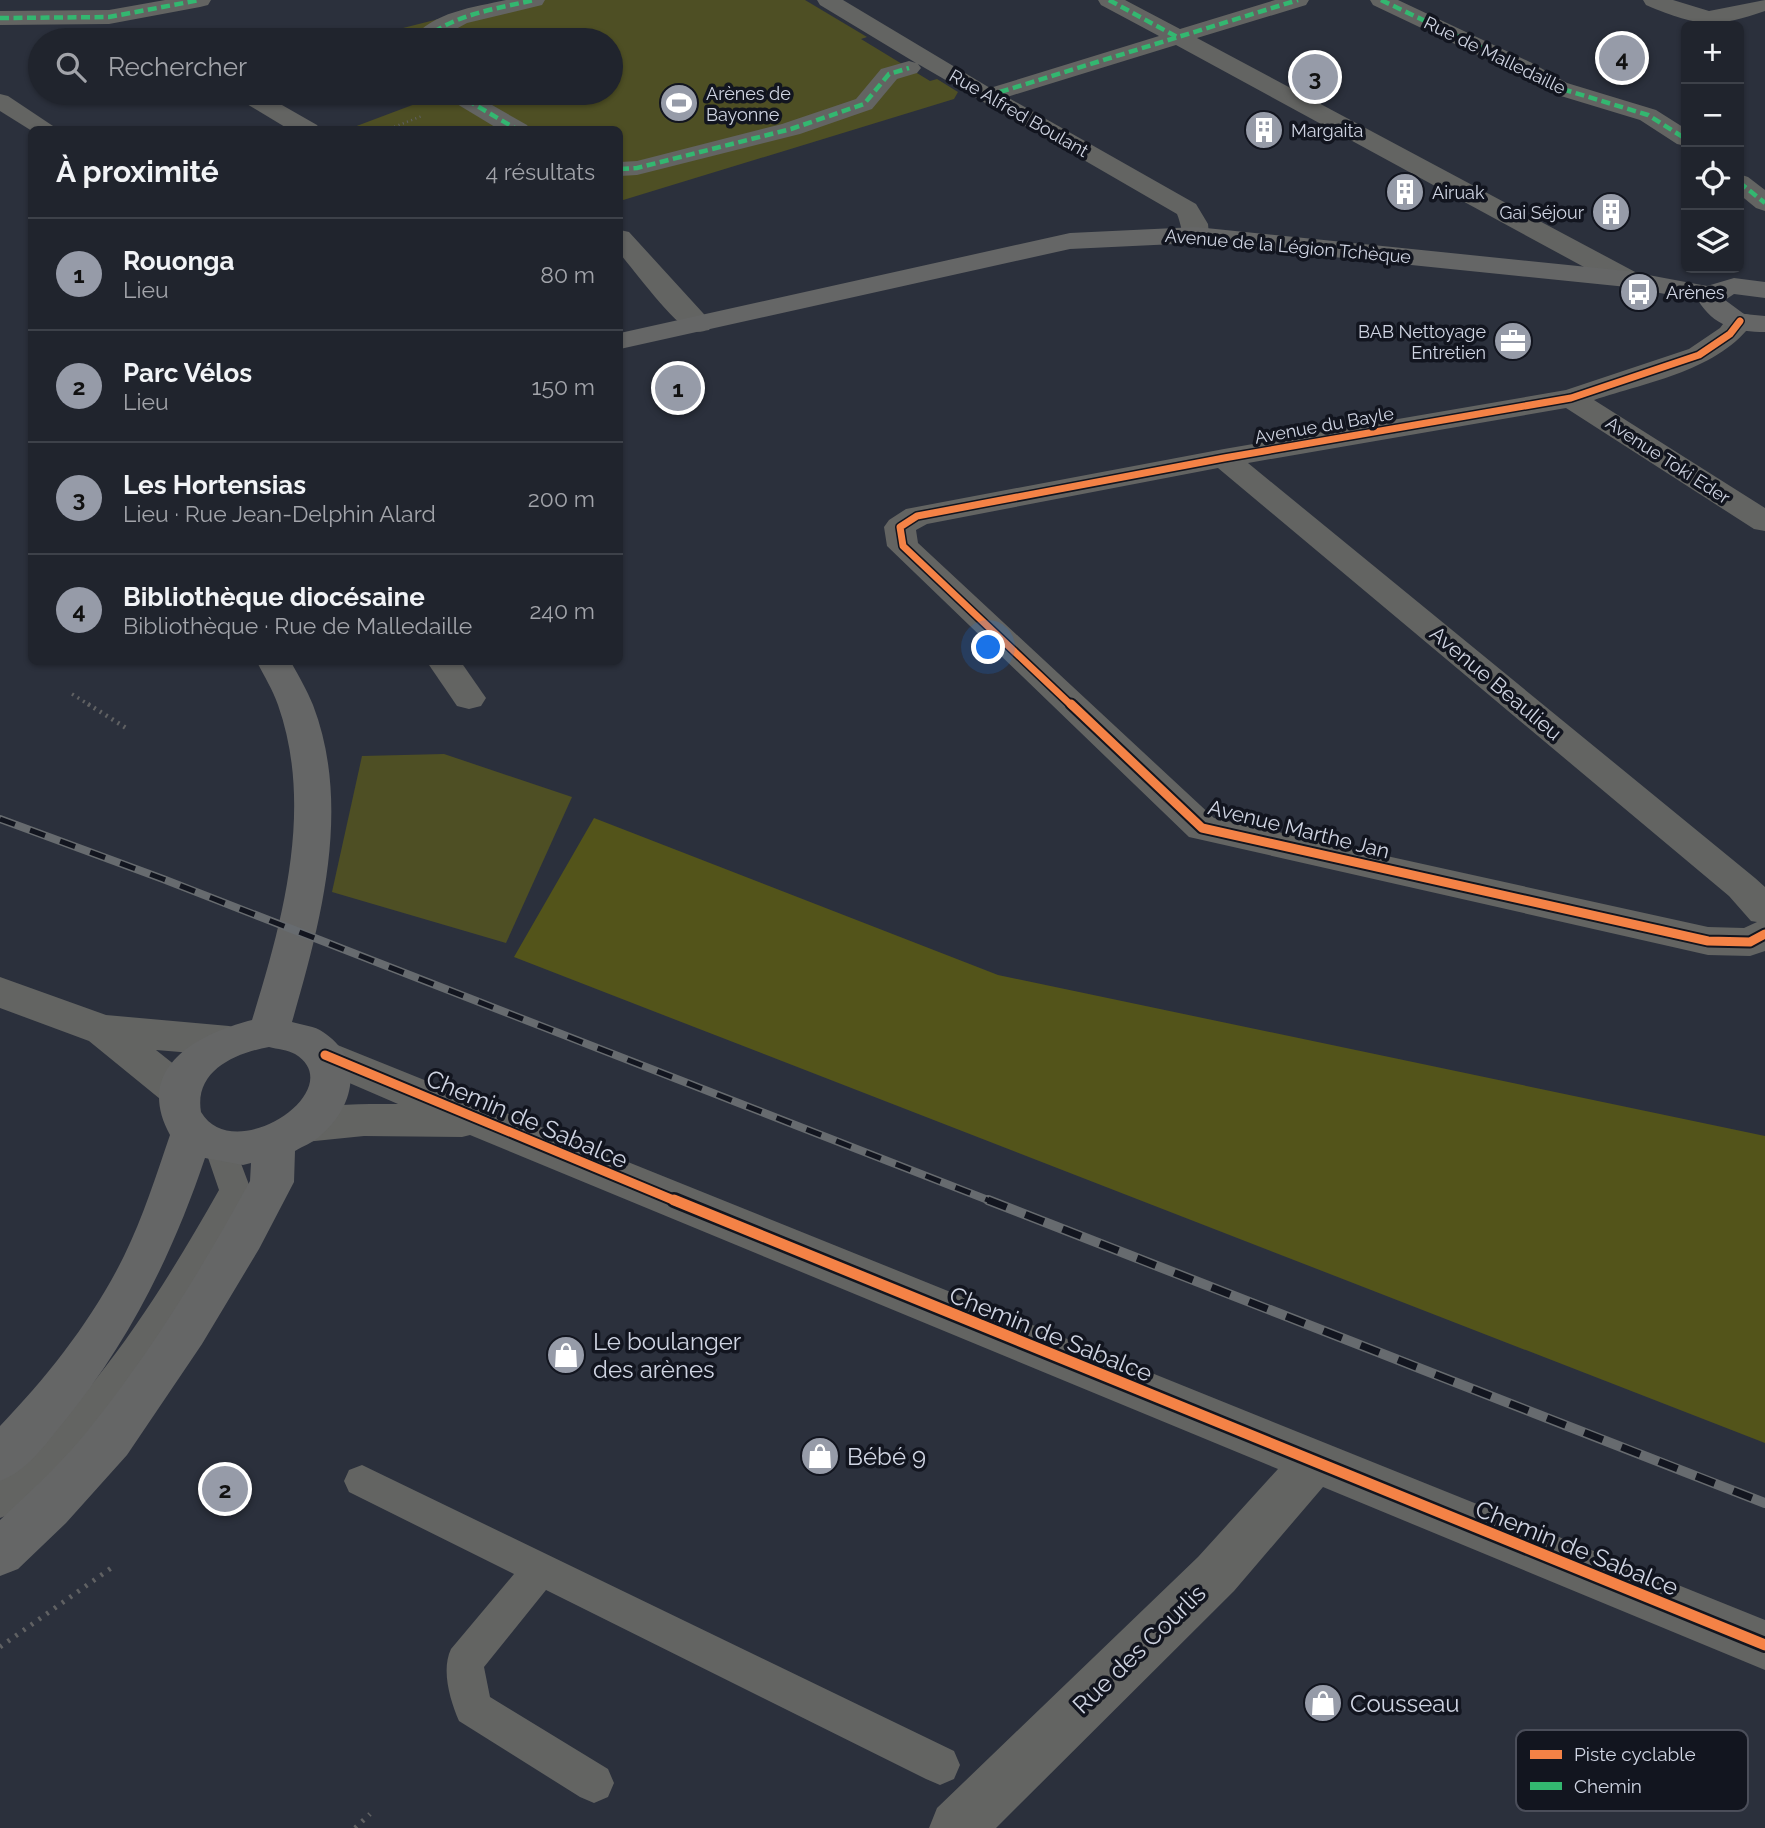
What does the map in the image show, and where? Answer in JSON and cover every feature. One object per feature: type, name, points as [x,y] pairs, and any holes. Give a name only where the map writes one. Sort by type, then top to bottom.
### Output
[{"type":"street","points":[[0,18],[108,17],[200,0]]},
{"type":"street","points":[[437,28],[534,0]]},
{"type":"street","name":"Rue Alfred Boulant","points":[[828,0],[987,96],[1187,209],[1195,224],[1196,235]]},
{"type":"street","points":[[1109,0],[1627,278]]},
{"type":"street","points":[[987,96],[1298,0]]},
{"type":"street","name":"Rue de Malledaille","points":[[1381,0],[1524,68],[1559,88],[1648,115],[1681,136]]},
{"type":"street","points":[[1654,0],[1706,19],[1721,19],[1765,4]]},
{"type":"street","points":[[108,17],[136,28]]},
{"type":"street","points":[[623,169],[637,168],[791,130],[864,104],[889,75],[909,68]]},
{"type":"street","points":[[0,102],[40,126]]},
{"type":"street","points":[[266,105],[301,126]]},
{"type":"street","points":[[475,105],[511,126]]},
{"type":"street","points":[[1744,186],[1765,204]]},
{"type":"street","name":"Avenue de la Légion Tchèque","points":[[623,340],[1070,241],[1196,235],[1627,278],[1712,295]]},
{"type":"street","points":[[623,241],[682,309],[699,324]]},
{"type":"street","points":[[1752,323],[1719,312],[1711,300],[1712,295],[1718,290],[1739,286],[1765,290]]},
{"type":"street","name":"Avenue du Bayle","points":[[900,527],[918,516],[1224,458],[1571,398],[1699,355],[1752,323]]},
{"type":"street","name":"Avenue Toki Eder","points":[[1571,398],[1765,522]]},
{"type":"street","name":"Avenue Beaulieu","points":[[1224,458],[1742,887],[1765,911]]},
{"type":"street","name":"Avenue Marthe Jan","points":[[900,527],[902,546],[1202,828],[1708,941],[1749,942],[1765,934]]},
{"type":"street","points":[[269,1032],[297,932],[312,825],[313,776],[304,724],[288,683],[276,665]]},
{"type":"street","points":[[446,665],[469,698]]},
{"type":"street","points":[[0,992],[103,1030],[229,1041],[269,1032],[302,1038],[325,1055],[331,1068],[333,1083],[319,1113],[289,1134],[256,1147],[197,1124],[103,1030]]},
{"type":"street","points":[[0,1459],[94,1350],[151,1245],[197,1124],[185,1077],[197,1063],[229,1041]]},
{"type":"street","name":"Chemin de Sabalce","points":[[325,1055],[478,1121],[1765,1645]]},
{"type":"street","name":"Chemin de Sabalce","points":[[289,1134],[364,1120],[478,1121]]},
{"type":"street","points":[[0,1553],[48,1507],[110,1440],[186,1330],[272,1182],[289,1134]]},
{"type":"street","name":"Rue des Courlis","points":[[957,1828],[1216,1574],[1313,1462]]},
{"type":"lane","points":[[0,1502],[79,1426],[152,1332],[235,1190],[197,1124]]},
{"type":"lane","points":[[362,1481],[940,1765]]},
{"type":"lane","points":[[540,1570],[464,1662],[472,1708],[594,1783]]},
{"type":"path","points":[[397,126],[432,113]]},
{"type":"path","points":[[72,694],[126,728]]},
{"type":"path","points":[[0,1647],[114,1566]]},
{"type":"path","points":[[355,1828],[370,1814]]},
{"type":"shaded area","name":"Arènes de Bayonne","points":[[514,0],[805,0],[867,37],[861,39],[930,81],[937,79],[958,92],[954,99],[623,200],[623,126],[357,126],[412,105],[623,105],[623,28],[403,28]]},
{"type":"shaded area","points":[[444,754],[572,797],[506,943],[332,892],[362,756]]},
{"type":"shaded area","points":[[594,818],[998,975],[1765,1136],[1765,1443],[514,957]]},
{"type":"railway","points":[[0,819],[163,879],[993,1202]]},
{"type":"railway","points":[[988,1200],[1765,1503]]},
{"type":"marked path","points":[[0,18],[109,17],[200,0]]},
{"type":"marked path","points":[[438,28],[490,10],[534,0]]},
{"type":"marked path","points":[[1109,0],[1177,37]]},
{"type":"marked path","points":[[987,96],[1298,0]]},
{"type":"marked path","points":[[1381,0],[1524,68],[1559,88],[1648,115],[1681,136]]},
{"type":"marked path","points":[[623,169],[637,168],[791,129],[864,104],[889,74],[909,68]]},
{"type":"marked path","points":[[475,105],[511,126]]},
{"type":"marked path","points":[[1744,186],[1765,203]]},
{"type":"cycle path","points":[[1740,321],[1730,334],[1699,355],[1571,398],[1224,458],[917,516],[900,527],[903,546],[1202,828],[1708,941],[1750,942],[1765,934]]},
{"type":"cycle path","points":[[325,1055],[508,1133],[1765,1645]]},
{"type":"place","name":"Bibliothèque diocésaine","points":[[1622,58]]},
{"type":"place","name":"Les Hortensias","points":[[1315,77]]},
{"type":"place","name":"Arènes de Bayonne","points":[[679,103]]},
{"type":"place","name":"Margaita","points":[[1264,130]]},
{"type":"place","name":"Airuak","points":[[1405,192]]},
{"type":"place","name":"Gai Séjour","points":[[1611,212]]},
{"type":"place","name":"Arènes","points":[[1639,292]]},
{"type":"place","name":"BAB Nettoyage Entretien","points":[[1513,341]]},
{"type":"place","name":"Rouonga","points":[[678,388]]},
{"type":"place","name":"Le boulanger des arènes","points":[[566,1355]]},
{"type":"place","name":"Bébé 9","points":[[820,1456]]},
{"type":"place","name":"Parc Vélos","points":[[225,1489]]},
{"type":"place","name":"Cousseau","points":[[1323,1703]]}]
